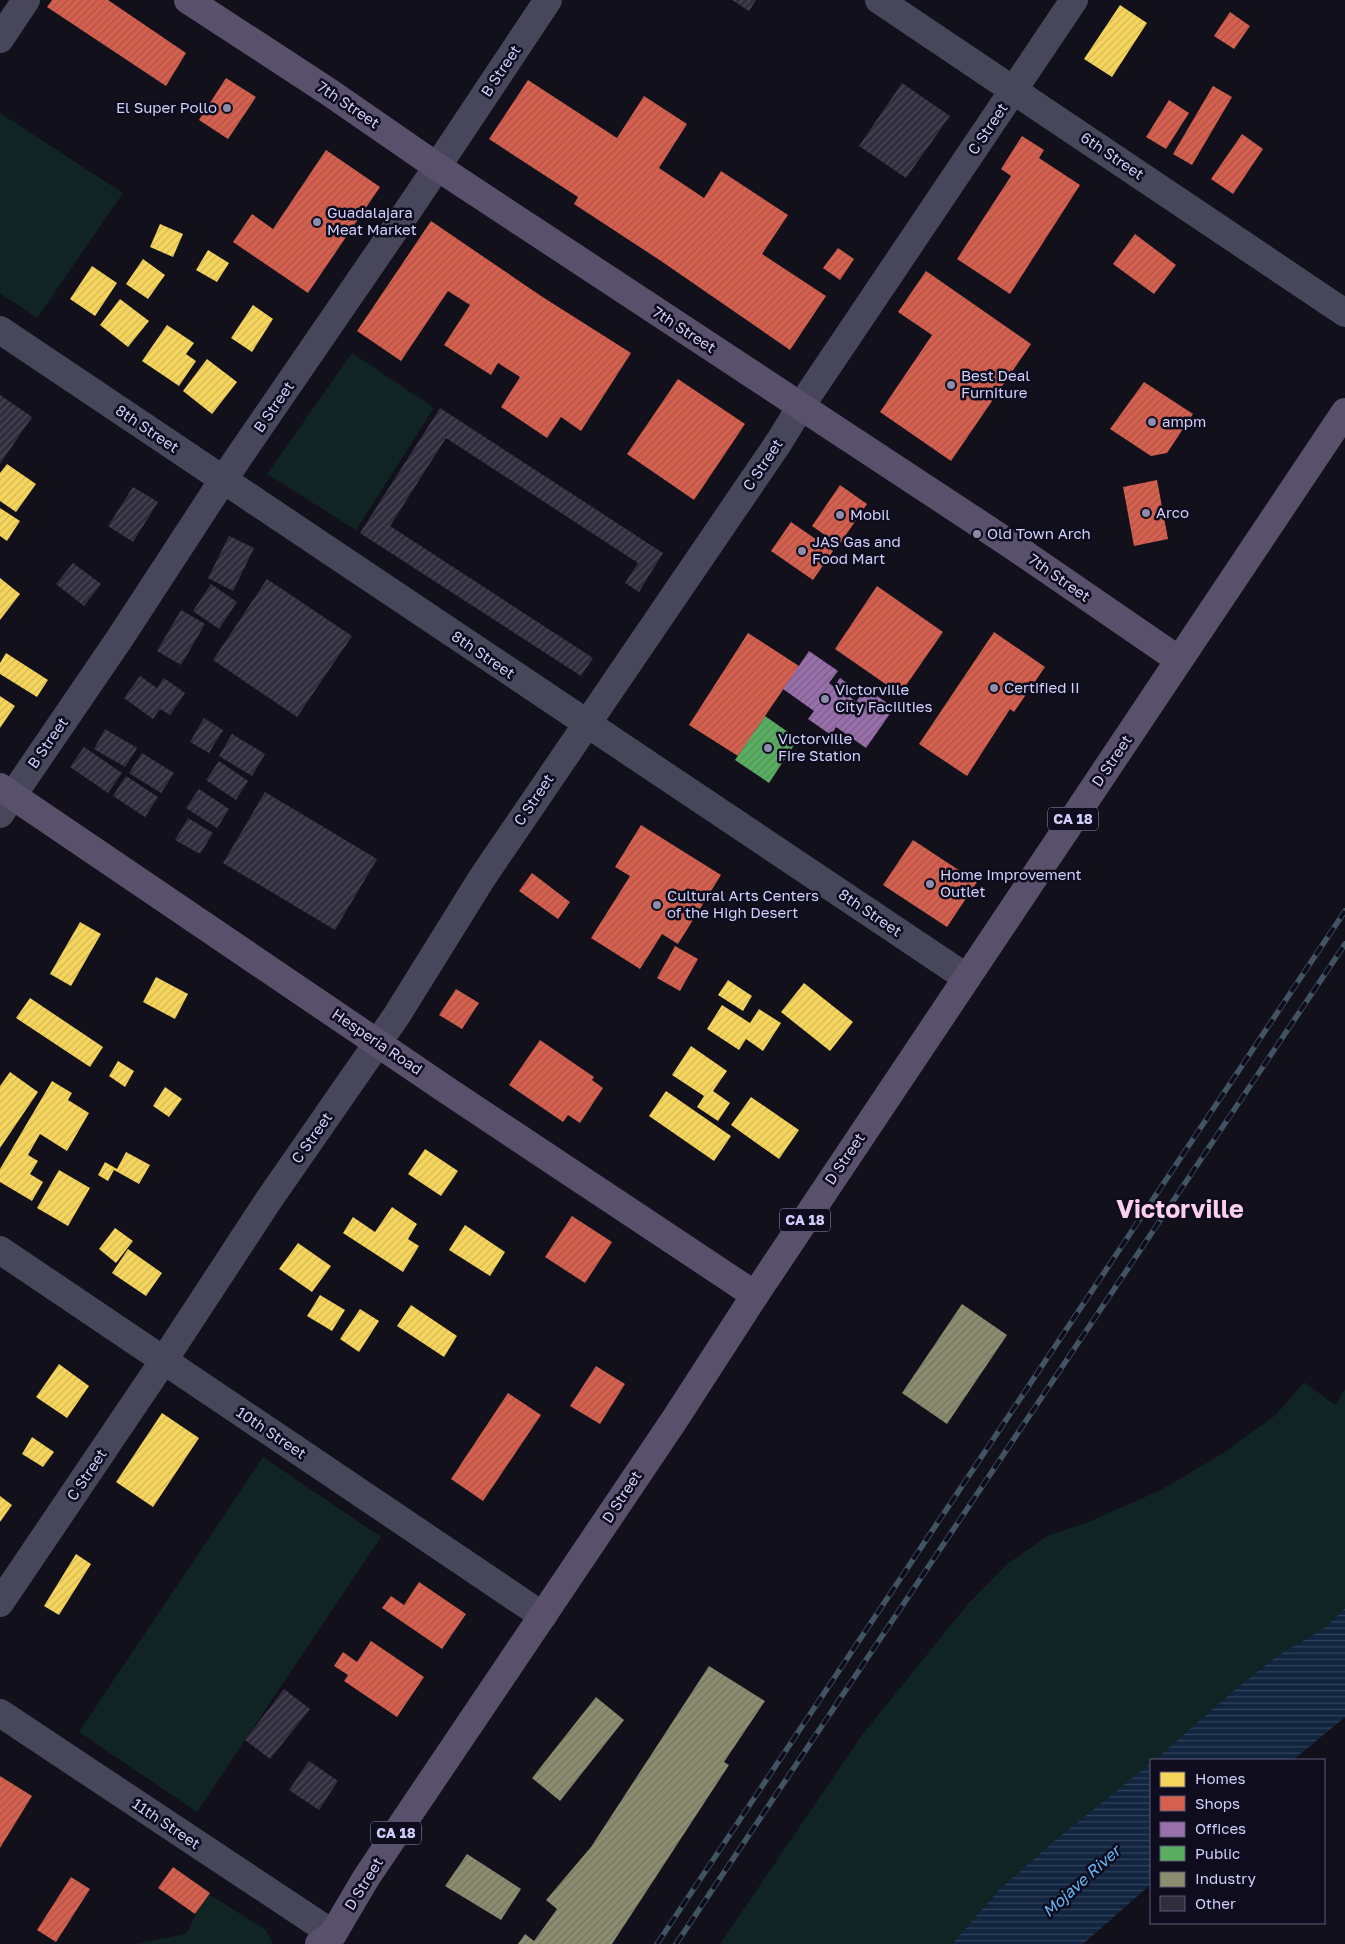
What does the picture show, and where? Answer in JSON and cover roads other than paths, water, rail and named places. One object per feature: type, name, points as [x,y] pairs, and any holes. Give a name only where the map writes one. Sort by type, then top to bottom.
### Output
[{"type":"main road","name":"7th Street","points":[[188,0],[329,92],[436,166],[1010,544],[1180,660]]},
{"type":"main road","name":"D Street","points":[[328,1941],[366,1878],[675,1419],[755,1295],[1345,412]]},
{"type":"main road","name":"Hesperia Road","points":[[4,799],[378,1043],[755,1295]]},
{"type":"street","points":[[0,39],[26,0]]},
{"type":"street","name":"B Street","points":[[4,799],[120,638],[223,480],[548,0]]},
{"type":"street","name":"6th Street","points":[[879,0],[1345,313]]},
{"type":"street","name":"C Street","points":[[0,1603],[164,1360],[268,1200],[378,1043],[482,878],[779,442],[801,406],[1074,0]]},
{"type":"street","name":"8th Street","points":[[0,330],[967,978]]},
{"type":"street","name":"10th Street","points":[[0,1250],[542,1616]]},
{"type":"street","name":"11th Street","points":[[0,1713],[328,1941]]},
{"type":"water","points":[[1345,1608],[1345,1717],[1294,1759],[1156,1759],[1231,1693],[1277,1656],[1326,1627]]},
{"type":"water","name":"Mojave River","points":[[1150,1764],[1150,1885],[1083,1944],[952,1944],[999,1890],[1052,1843]]},
{"type":"railway","points":[[657,1944],[1345,911]]},
{"type":"railway","points":[[676,1944],[1345,944]]},
{"type":"place","name":"El Super Pollo","points":[[227,108]]},
{"type":"place","name":"Guadalajara Meat Market","points":[[317,222]]},
{"type":"place","name":"Best Deal Furniture","points":[[951,385]]},
{"type":"place","name":"ampm","points":[[1152,422]]},
{"type":"place","name":"Arco","points":[[1146,513]]},
{"type":"place","name":"Mobil","points":[[840,515]]},
{"type":"place","name":"Old Town Arch","points":[[977,534]]},
{"type":"place","name":"JAS Gas and Food Mart","points":[[802,551]]},
{"type":"place","name":"Certified II","points":[[994,688]]},
{"type":"place","name":"Victorville City Facilities","points":[[825,699]]},
{"type":"place","name":"Victorville Fire Station","points":[[768,748]]},
{"type":"place","name":"Home Improvement Outlet","points":[[930,884]]},
{"type":"place","name":"Cultural Arts Centers of the High Desert","points":[[657,905]]},
{"type":"district","name":"Victorville","points":[[1180,1209]]}]
